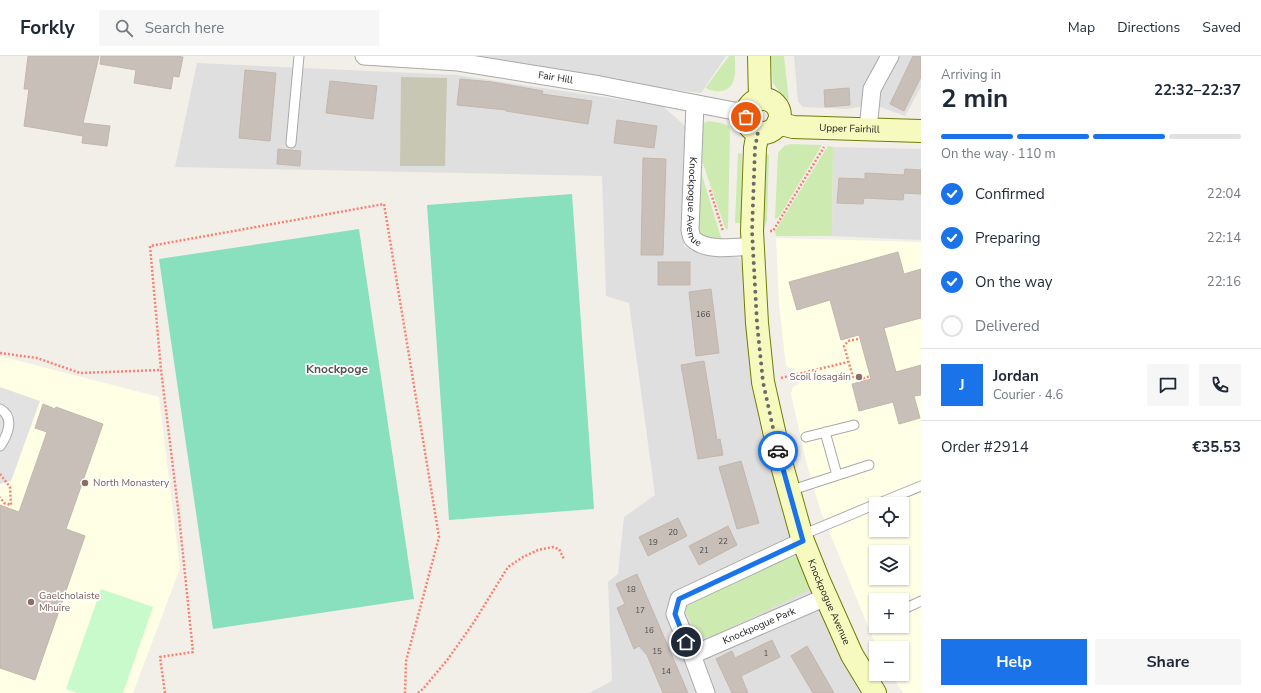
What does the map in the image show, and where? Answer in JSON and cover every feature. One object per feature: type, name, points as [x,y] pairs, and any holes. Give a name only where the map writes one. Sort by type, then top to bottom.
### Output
[{"type":"street","name":"Fair Hill","points":[[364,56],[458,59],[734,111],[753,106]]},
{"type":"street","points":[[753,106],[770,100],[775,103],[780,112],[776,127],[768,132],[758,132],[750,126],[746,117],[753,106],[759,56]]},
{"type":"street","points":[[868,129],[872,89],[890,56]]},
{"type":"street","name":"Knockpogue Avenue","points":[[695,104],[690,230],[692,238],[698,243],[715,248],[753,246]]},
{"type":"street","name":"Upper Fairhill","points":[[778,123],[794,127],[921,131]]},
{"type":"street","name":"Knockpogue Avenue","points":[[758,132],[755,148],[753,246],[757,323],[763,382],[781,462],[802,538],[852,655],[875,693]]},
{"type":"street","points":[[706,693],[675,614],[679,599],[802,538]]},
{"type":"street","name":"Knockpogue Park","points":[[692,655],[826,597]]},
{"type":"lane","points":[[291,143],[299,56]]},
{"type":"lane","points":[[0,409],[9,420],[9,425],[0,446]]},
{"type":"lane","points":[[806,437],[854,425]]},
{"type":"lane","points":[[825,432],[837,476]]},
{"type":"lane","points":[[789,491],[869,465]]},
{"type":"lane","points":[[894,497],[921,486]]},
{"type":"lane","points":[[802,538],[869,508]]},
{"type":"lane","points":[[909,607],[921,601]]},
{"type":"path","points":[[773,231],[827,144]]},
{"type":"path","points":[[710,189],[727,247]]},
{"type":"path","points":[[164,693],[160,657],[193,652],[179,516],[161,370],[150,246],[384,204],[439,537],[406,660],[405,693]]},
{"type":"path","points":[[858,339],[848,341],[844,346],[848,362],[853,377],[858,380],[870,376]]},
{"type":"path","points":[[0,353],[37,358],[80,373],[161,370]]},
{"type":"path","points":[[763,382],[848,362]]},
{"type":"path","points":[[0,474],[10,487],[11,505],[4,503],[0,497]]},
{"type":"path","points":[[418,693],[448,659],[474,622],[508,567],[523,557],[538,550],[553,547],[559,549],[564,560]]},
{"type":"shaded area","points":[[402,56],[726,56],[701,93]]},
{"type":"shaded area","points":[[794,56],[921,56],[921,87],[905,116],[880,107],[865,106],[846,109],[803,107],[798,102]]},
{"type":"shaded area","points":[[197,63],[457,75],[663,106],[686,127],[684,247],[740,258],[827,613],[866,693],[589,693],[612,681],[608,582],[618,574],[624,517],[655,495],[629,303],[606,296],[602,176],[175,167]]},
{"type":"shaded area","points":[[401,77],[447,78],[445,166],[400,166]]},
{"type":"shaded area","points":[[833,147],[921,149],[921,240],[832,236]]},
{"type":"shaded area","name":"Scoil Íosagáin","points":[[776,238],[921,242],[921,693],[903,693],[895,681],[909,681],[909,641],[874,641],[871,633],[909,633],[909,593],[869,593],[869,628],[820,509],[806,461],[791,394],[793,387],[799,384],[794,368],[790,369],[786,366],[779,304]]},
{"type":"shaded area","name":"North Monastery","points":[[0,356],[159,397],[180,568],[133,693],[0,693]]},
{"type":"shaded area","points":[[0,387],[40,401],[11,481],[0,484]]},
{"type":"green space","points":[[729,56],[735,56],[735,73],[733,83],[726,90],[717,91],[707,89],[706,87]]},
{"type":"green space","points":[[771,56],[784,56],[789,101],[781,94],[773,83]]},
{"type":"green space","points":[[709,121],[729,126],[730,131],[728,230],[725,228],[697,146],[699,127],[705,122]]},
{"type":"green space","points":[[791,144],[822,145],[779,217],[776,219],[778,153],[784,146]]},
{"type":"green space","points":[[828,146],[833,147],[832,236],[776,236],[775,231]]},
{"type":"green space","points":[[738,153],[742,154],[741,223],[735,223]]},
{"type":"green space","points":[[766,154],[769,155],[767,220],[764,229],[763,220]]},
{"type":"green space","points":[[696,155],[722,241],[697,235]]},
{"type":"green space","points":[[572,194],[594,509],[449,520],[427,205]]},
{"type":"green space","points":[[359,229],[414,599],[213,629],[159,259]]},
{"type":"green space","points":[[787,558],[797,558],[804,564],[811,584],[805,592],[709,638],[697,631],[685,610],[693,599]]},
{"type":"green space","points":[[101,589],[153,607],[123,693],[77,693],[66,689]]},
{"type":"building","points":[[28,56],[99,56],[83,123],[110,126],[107,146],[82,143],[83,136],[24,126],[29,89],[24,89]]},
{"type":"building","points":[[101,56],[183,57],[179,77],[173,76],[171,89],[134,83],[136,70],[100,64]]},
{"type":"building","points":[[913,56],[921,56],[921,77],[904,111],[890,104]]},
{"type":"building","points":[[245,70],[276,73],[270,141],[239,138]]},
{"type":"building","points":[[460,79],[492,82],[543,91],[542,94],[592,101],[588,124],[506,110],[457,105]]},
{"type":"building","points":[[330,81],[377,86],[373,119],[326,113]]},
{"type":"building","points":[[849,88],[850,105],[825,107],[824,90]]},
{"type":"building","points":[[617,120],[657,126],[654,148],[614,143]]},
{"type":"building","points":[[278,149],[301,151],[300,166],[277,164]]},
{"type":"building","points":[[643,158],[666,159],[663,255],[641,255]]},
{"type":"building","points":[[905,169],[921,170],[921,194],[904,193],[903,200],[864,198],[863,204],[837,203],[839,178],[865,179],[865,173],[904,175]]},
{"type":"building","points":[[898,252],[904,274],[921,269],[921,318],[884,328],[896,372],[921,365],[921,395],[914,396],[920,418],[899,424],[893,402],[859,411],[852,384],[871,379],[859,335],[841,340],[830,300],[797,310],[789,282]]},
{"type":"building","points":[[658,262],[690,262],[690,285],[658,285]]},
{"type":"building","points":[[711,289],[719,353],[696,356],[689,292]]},
{"type":"building","points":[[704,361],[717,440],[720,439],[723,455],[698,459],[681,365]]},
{"type":"building","name":"Gaelcholaiste Mhuire","points":[[43,404],[55,409],[56,407],[103,424],[66,529],[85,536],[35,680],[0,668],[0,505],[19,512],[47,432],[35,428]]},
{"type":"building","points":[[741,461],[759,523],[737,529],[719,467]]},
{"type":"building","points":[[678,518],[687,536],[648,556],[639,537]]},
{"type":"building","points":[[728,526],[737,545],[699,565],[689,546]]},
{"type":"building","points":[[637,574],[688,693],[663,693],[647,655],[639,646],[634,649],[617,608],[625,604],[616,584]]},
{"type":"building","points":[[772,640],[780,657],[741,676],[748,693],[732,693],[716,659],[732,651],[735,658]]},
{"type":"building","points":[[807,646],[834,693],[813,693],[791,656]]},
{"type":"way so far","points":[[746,117],[750,126],[758,132],[755,148],[752,231],[757,323],[763,382],[778,451]]},
{"type":"place","name":"Scoil Íosagáin","points":[[859,377]]},
{"type":"place","name":"North Monastery","points":[[85,483]]},
{"type":"place","name":"Gaelcholaiste Mhuire","points":[[31,602]]},
{"type":"district","name":"Knockpoge","points":[[337,369]]},
{"type":"route","points":[[686,642],[675,614],[679,599],[803,541],[778,451]]}]
